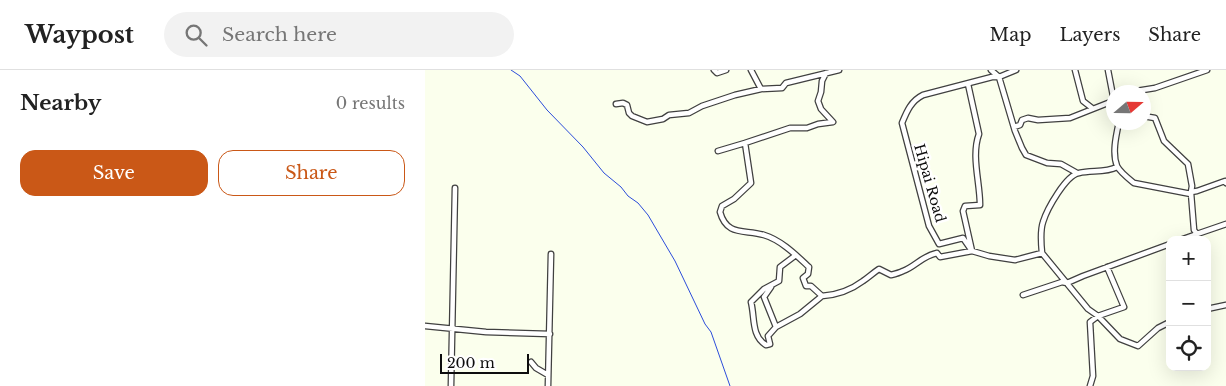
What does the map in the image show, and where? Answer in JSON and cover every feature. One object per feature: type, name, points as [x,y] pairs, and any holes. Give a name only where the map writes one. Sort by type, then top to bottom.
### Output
[{"type":"street","points":[[714,70],[717,73],[726,70]]},
{"type":"street","points":[[751,70],[761,89]]},
{"type":"street","points":[[616,104],[623,102],[627,105],[632,116],[647,122],[663,119],[669,115],[689,113],[702,106],[735,95],[761,89],[782,88],[786,83],[839,70]]},
{"type":"street","points":[[991,70],[999,77],[1014,127],[1022,148],[1027,155],[1047,163],[1061,164],[1077,173]]},
{"type":"street","name":"Hipai Road","points":[[1016,70],[999,77],[991,77],[923,95],[915,99],[908,109],[902,124],[929,226],[939,244],[963,238],[972,251],[1015,260],[1041,253]]},
{"type":"street","points":[[1075,70],[1083,101],[1092,108]]},
{"type":"street","points":[[1108,70],[1111,85]]},
{"type":"street","points":[[1151,89],[1207,70]]},
{"type":"street","points":[[718,151],[790,128],[807,128],[817,124],[833,122],[818,102],[822,81],[826,73]]},
{"type":"street","points":[[771,287],[764,289],[751,302],[754,314],[754,329],[760,342],[766,346],[770,344],[768,336],[776,326],[800,314],[822,296],[843,293],[863,282],[879,269],[891,275],[905,271],[918,260],[930,255],[937,253],[940,257],[945,257],[972,251],[963,211],[965,206],[980,205],[976,152],[979,134],[968,84]]},
{"type":"street","points":[[1014,127],[1020,125],[1022,120],[1028,118],[1037,120],[1079,116],[1106,103]]},
{"type":"street","points":[[1151,117],[1155,118],[1165,141],[1186,161],[1190,170],[1194,230],[1197,234]]},
{"type":"street","points":[[1118,130],[1115,148],[1117,167],[1134,183],[1191,193],[1225,181],[1226,183]]},
{"type":"street","points":[[745,143],[751,183],[722,206],[719,212],[721,217],[731,229],[765,235],[796,255],[809,267],[808,274],[803,278],[806,286],[811,286],[822,296]]},
{"type":"street","points":[[1117,167],[1110,170],[1077,173],[1066,182],[1056,195],[1043,222],[1041,253],[1088,309],[1099,316],[1120,338],[1138,346],[1158,328],[1166,324]]},
{"type":"street","points":[[451,386],[455,188]]},
{"type":"street","points":[[1191,236],[1226,224]]},
{"type":"street","points":[[1023,295],[1062,282],[1067,284],[1166,245]]},
{"type":"street","points":[[549,386],[551,254]]},
{"type":"street","points":[[776,326],[764,297],[771,287],[779,281],[780,267],[796,255]]},
{"type":"street","points":[[1090,386],[1093,376],[1090,322],[1099,316],[1124,307],[1107,267]]},
{"type":"street","points":[[1211,308],[1226,305]]},
{"type":"street","points":[[425,326],[453,330],[550,334]]},
{"type":"street","points":[[531,362],[536,368],[548,375]]},
{"type":"waterway","points":[[511,70],[520,76],[547,110],[583,147],[604,173],[638,203],[648,215],[675,261],[705,324],[711,332],[730,386]]}]
